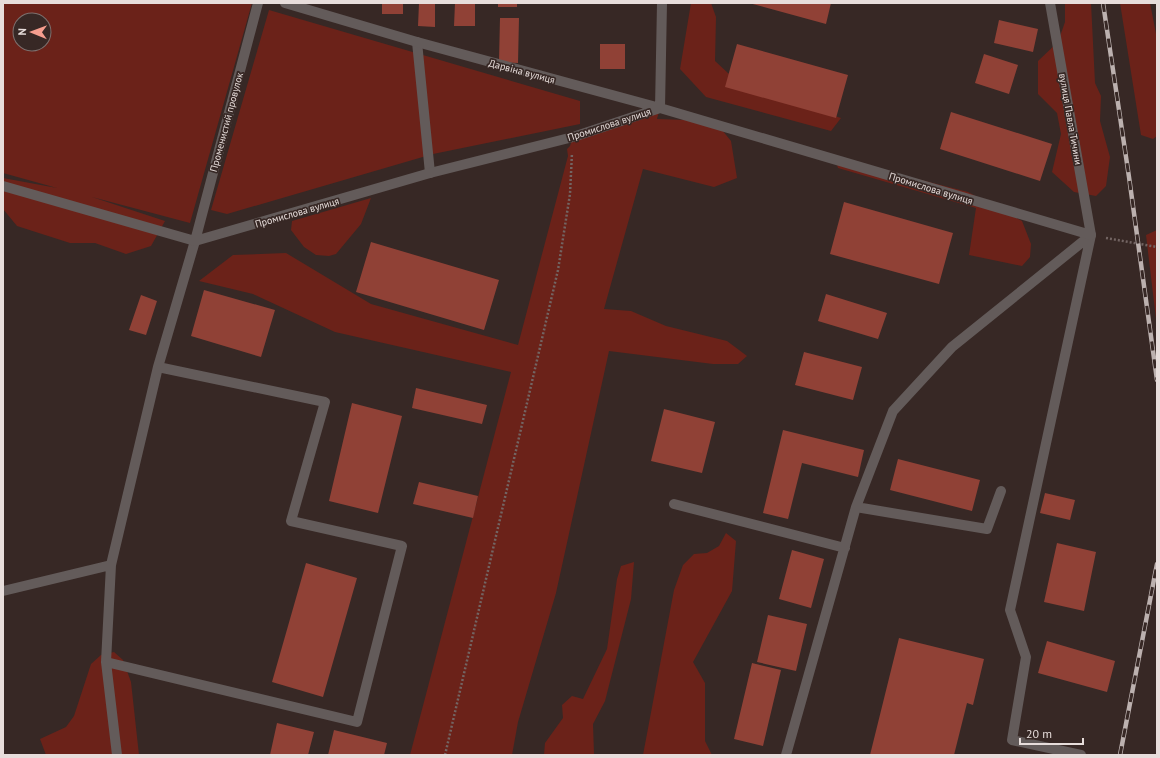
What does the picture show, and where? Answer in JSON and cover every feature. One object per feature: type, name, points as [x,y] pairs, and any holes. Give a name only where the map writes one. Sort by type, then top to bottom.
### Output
[{"type":"street","name":"Променистий провулок","points":[[117,755],[106,662],[111,565],[158,367],[195,241],[258,3]]},
{"type":"street","name":"Дарвіна вулиця","points":[[285,3],[417,42],[660,108]]},
{"type":"street","points":[[660,108],[662,3]]},
{"type":"street","name":"вулиця Павла Тичини","points":[[1050,3],[1091,235]]},
{"type":"street","points":[[417,42],[430,173]]},
{"type":"street","name":"Промислова вулиця","points":[[195,241],[430,173],[573,137],[660,108],[1091,235]]},
{"type":"street","points":[[3,186],[195,241]]},
{"type":"street","points":[[786,755],[856,507],[893,411],[952,347],[1091,235]]},
{"type":"street","points":[[1081,755],[1012,740],[1026,657],[1010,610],[1091,235]]},
{"type":"street","points":[[106,662],[357,722],[402,546],[291,521],[325,402],[158,367]]},
{"type":"street","points":[[856,507],[987,529],[1000,491]]},
{"type":"street","points":[[674,504],[845,548]]},
{"type":"street","points":[[3,591],[111,565]]},
{"type":"path","points":[[445,755],[558,270],[570,194],[573,137]]},
{"type":"path","points":[[1091,235],[1157,246]]},
{"type":"shaded area","points":[[3,3],[252,3],[190,223],[92,197],[165,221],[151,246],[126,254],[95,243],[70,243],[17,226],[3,209],[3,178],[57,188],[3,173]]},
{"type":"shaded area","points":[[691,3],[711,3],[716,17],[715,61],[742,86],[841,118],[831,131],[706,97],[680,69]]},
{"type":"shaded area","points":[[1065,3],[1091,3],[1095,83],[1101,96],[1100,121],[1110,157],[1106,186],[1096,196],[1074,192],[1052,172],[1061,134],[1057,113],[1038,94],[1038,61],[1058,42],[1065,22]]},
{"type":"shaded area","points":[[1120,3],[1150,3],[1157,39],[1157,136],[1153,139],[1141,135]]},
{"type":"shaded area","points":[[269,10],[580,101],[580,124],[433,154],[227,214],[211,210]]},
{"type":"shaded area","points":[[660,108],[657,119],[686,120],[722,130],[731,141],[737,178],[714,187],[643,169],[604,309],[631,311],[666,326],[727,341],[747,356],[738,364],[713,364],[609,351],[556,593],[518,722],[512,755],[410,755],[511,372],[335,332],[253,294],[199,281],[233,255],[286,253],[371,304],[518,345],[568,156],[567,149],[570,146],[573,137]]},
{"type":"shaded area","points":[[835,158],[968,192],[1022,221],[1031,244],[1030,257],[1022,266],[969,255],[976,208],[838,168]]},
{"type":"shaded area","points":[[371,198],[361,224],[336,254],[329,256],[316,255],[304,247],[291,230],[292,221]]},
{"type":"shaded area","points":[[1157,230],[1157,327],[1146,235]]},
{"type":"shaded area","points":[[726,533],[736,541],[732,591],[693,662],[705,683],[705,741],[712,755],[643,755],[674,590],[683,565],[694,554],[707,553],[719,546]]},
{"type":"shaded area","points":[[634,562],[631,599],[605,701],[593,724],[594,755],[544,755],[545,743],[563,718],[562,705],[572,696],[583,699],[607,649],[617,579],[621,566]]},
{"type":"shaded area","points":[[114,652],[123,660],[131,682],[139,755],[46,755],[40,739],[66,727],[74,716],[91,664],[101,655]]},
{"type":"building","points":[[382,3],[403,3],[403,14],[382,14]]},
{"type":"building","points":[[419,3],[435,3],[435,27],[418,26]]},
{"type":"building","points":[[455,3],[475,3],[475,26],[454,26]]},
{"type":"building","points":[[498,3],[517,3],[517,7],[498,7]]},
{"type":"building","points":[[749,3],[831,3],[826,24]]},
{"type":"building","points":[[500,18],[519,18],[518,63],[499,62]]},
{"type":"building","points":[[999,20],[1038,29],[1033,52],[994,43]]},
{"type":"building","points":[[600,44],[625,44],[625,69],[600,69]]},
{"type":"building","points":[[737,44],[848,75],[836,118],[725,87]]},
{"type":"building","points":[[984,54],[1018,65],[1009,94],[975,83]]},
{"type":"building","points":[[951,112],[1052,144],[1040,181],[940,149]]},
{"type":"building","points":[[844,202],[953,233],[939,284],[830,254]]},
{"type":"building","points":[[371,242],[499,280],[484,330],[356,292]]},
{"type":"building","points":[[204,290],[275,310],[261,357],[191,336]]},
{"type":"building","points":[[826,294],[887,313],[878,339],[818,321]]},
{"type":"building","points":[[141,295],[157,301],[146,335],[129,330]]},
{"type":"building","points":[[804,352],[862,367],[853,400],[795,385]]},
{"type":"building","points":[[416,388],[487,405],[482,424],[412,408]]},
{"type":"building","points":[[352,403],[402,416],[378,513],[329,501]]},
{"type":"building","points":[[664,409],[715,422],[702,473],[651,461]]},
{"type":"building","points":[[783,430],[864,450],[858,477],[802,463],[788,519],[763,513]]},
{"type":"building","points":[[898,459],[980,480],[972,511],[890,490]]},
{"type":"building","points":[[419,482],[478,496],[473,518],[413,504]]},
{"type":"building","points":[[1045,493],[1075,500],[1070,520],[1040,513]]},
{"type":"building","points":[[1057,543],[1096,552],[1084,611],[1044,602]]},
{"type":"building","points":[[792,550],[824,559],[811,608],[779,599]]},
{"type":"building","points":[[306,563],[357,578],[323,697],[272,682]]},
{"type":"building","points":[[768,615],[807,624],[796,671],[757,662]]},
{"type":"building","points":[[899,638],[984,659],[973,705],[967,703],[954,755],[870,755]]},
{"type":"building","points":[[1047,641],[1115,661],[1107,692],[1038,673]]},
{"type":"building","points":[[752,663],[781,670],[763,746],[734,739]]},
{"type":"building","points":[[277,723],[314,732],[308,755],[270,755]]},
{"type":"building","points":[[334,730],[387,743],[384,755],[328,755]]},
{"type":"railway","points":[[1103,3],[1157,380]]},
{"type":"railway","points":[[1120,755],[1157,564]]}]
